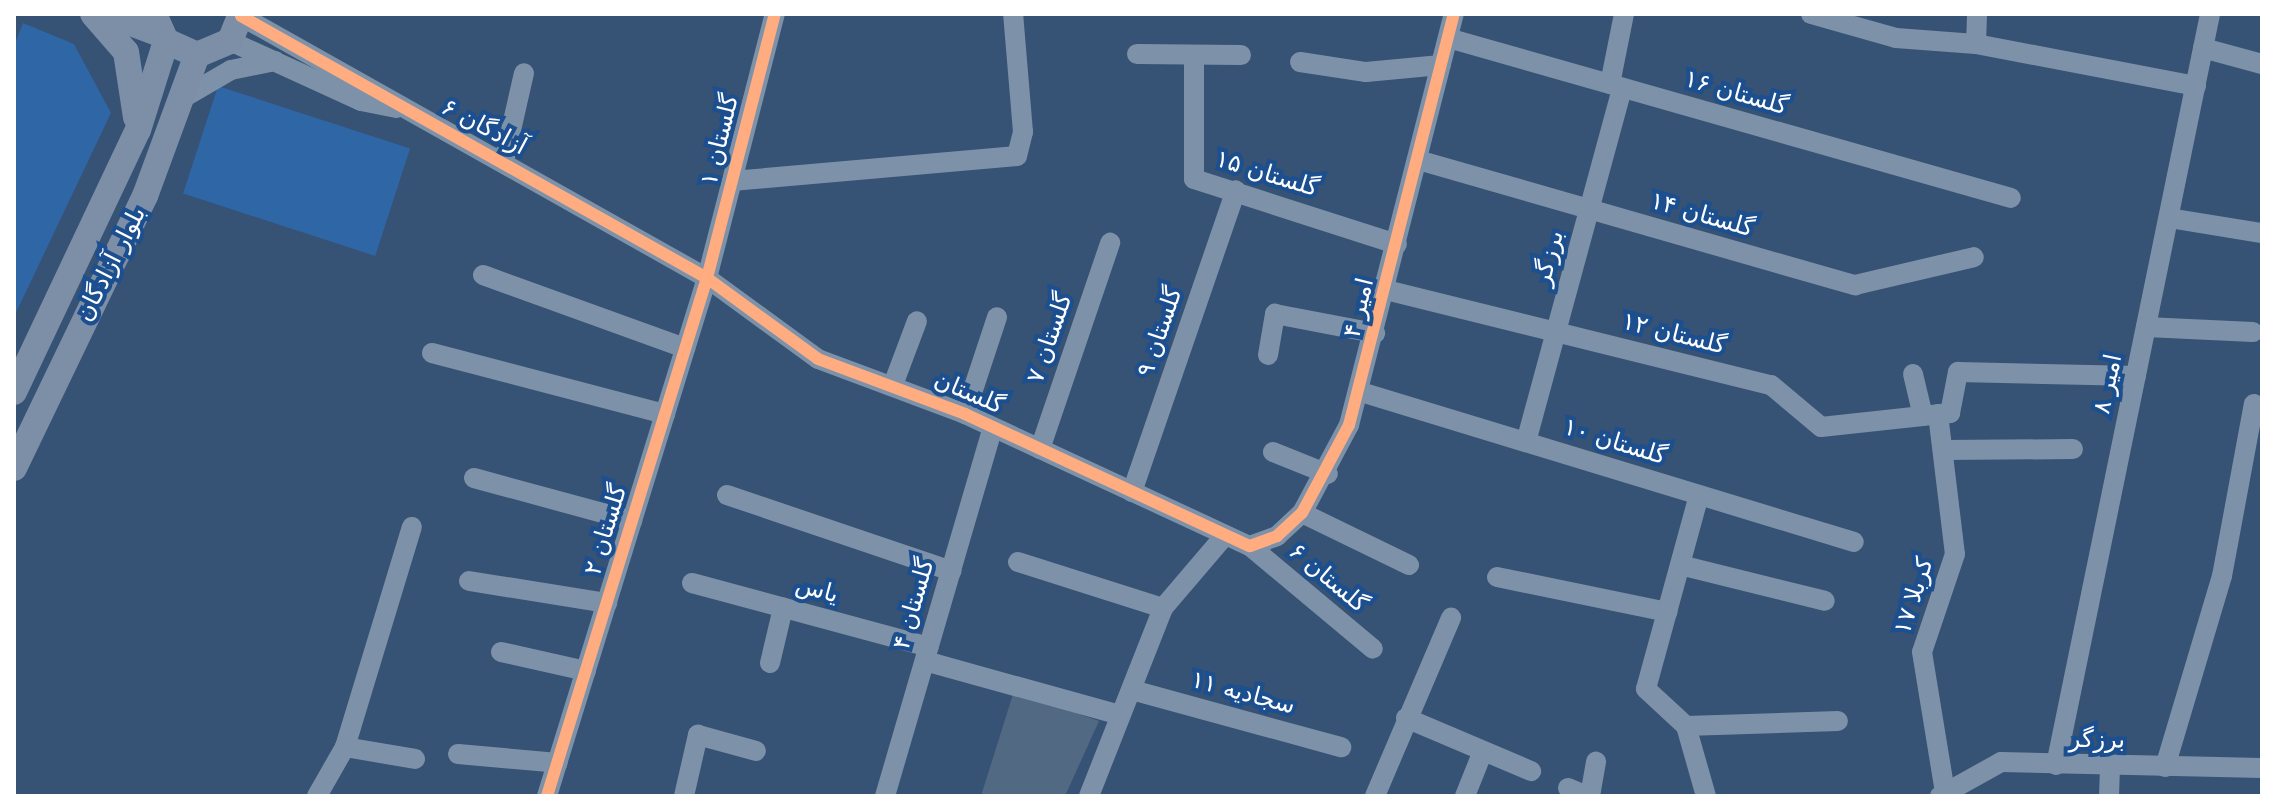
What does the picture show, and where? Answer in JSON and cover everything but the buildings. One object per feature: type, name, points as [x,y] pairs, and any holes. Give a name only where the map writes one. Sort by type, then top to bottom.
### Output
[{"type":"main road","points":[[93,14],[126,52],[138,130]]},
{"type":"main road","points":[[107,14],[160,30],[197,55],[230,41],[248,15]]},
{"type":"main road","name":"بلوار آزادگان","points":[[14,392],[138,130],[160,30]]},
{"type":"main road","name":"بلوار آزادگان","points":[[14,468],[145,196],[197,55]]},
{"type":"street","name":"گلستان ۱","points":[[707,278],[775,14]]},
{"type":"street","points":[[732,181],[1017,156],[1023,132],[1013,14]]},
{"type":"street","name":"امیر ۴","points":[[1250,546],[1277,536],[1302,513],[1328,474],[1361,392],[1454,14]]},
{"type":"street","name":"برزگر","points":[[1526,442],[1589,210],[1616,86],[1624,14]]},
{"type":"street","points":[[1811,14],[1896,38],[1976,44],[2196,86]]},
{"type":"street","points":[[1976,44],[1977,14]]},
{"type":"street","name":"امیر ۸","points":[[2056,765],[2210,14]]},
{"type":"street","name":"آزادگان ۶","points":[[248,15],[403,110],[504,161],[707,278]]},
{"type":"street","name":"گلستان ۱۶","points":[[1448,38],[2011,198]]},
{"type":"street","name":"آزادگان ۶","points":[[230,41],[361,101],[403,110]]},
{"type":"street","points":[[2203,48],[2262,64]]},
{"type":"street","points":[[1137,54],[1241,55]]},
{"type":"street","name":"گلستان ۱۵","points":[[1194,55],[1194,179],[1397,244]]},
{"type":"street","points":[[181,99],[231,70],[275,61]]},
{"type":"street","points":[[1300,62],[1366,72],[1441,65]]},
{"type":"street","points":[[504,161],[524,73]]},
{"type":"street","name":"گلستان ۱۴","points":[[1418,160],[1855,285],[1974,257]]},
{"type":"street","name":"گلستان ۹","points":[[1132,492],[1236,190]]},
{"type":"street","points":[[2169,218],[2262,233]]},
{"type":"street","name":"گلستان ۷","points":[[1040,449],[1110,243]]},
{"type":"street","points":[[483,275],[685,348]]},
{"type":"street","name":"گلستان ۲","points":[[547,796],[707,278]]},
{"type":"street","name":"گلستان","points":[[707,278],[800,349],[965,414],[1132,492],[1222,539]]},
{"type":"street","name":"گلستان ۱۲","points":[[1386,290],[1771,385],[1821,427],[1930,415]]},
{"type":"street","points":[[1268,355],[1275,314],[1375,333]]},
{"type":"street","points":[[965,414],[997,317]]},
{"type":"street","points":[[893,385],[917,321]]},
{"type":"street","points":[[2146,327],[2253,332]]},
{"type":"street","points":[[432,353],[665,414]]},
{"type":"street","points":[[1930,415],[1950,413],[1958,372],[2136,376]]},
{"type":"street","name":"کربلا ۱۷","points":[[1913,374],[1943,450],[1955,554],[1922,652],[1943,794]]},
{"type":"street","name":"گلستان ۱۰","points":[[1361,392],[1854,542]]},
{"type":"street","points":[[2165,767],[2222,576],[2254,404]]},
{"type":"street","name":"گلستان ۴","points":[[885,796],[993,427]]},
{"type":"street","points":[[1943,450],[2073,449]]},
{"type":"street","points":[[1273,452],[1328,474]]},
{"type":"street","points":[[474,478],[632,521]]},
{"type":"street","points":[[727,495],[951,571]]},
{"type":"street","points":[[1699,495],[1646,689],[1686,726],[1706,796]]},
{"type":"street","points":[[1302,513],[1409,565]]},
{"type":"street","points":[[317,796],[345,747],[412,527]]},
{"type":"street","points":[[1090,796],[1163,608],[1222,539],[1250,546]]},
{"type":"street","name":"گلستان ۶","points":[[1250,546],[1373,649]]},
{"type":"street","points":[[1018,562],[1163,608]]},
{"type":"street","points":[[1680,565],[1825,601]]},
{"type":"street","points":[[1497,577],[1667,612]]},
{"type":"street","points":[[469,581],[607,603]]},
{"type":"street","name":"یاس","points":[[692,583],[783,608],[1120,715]]},
{"type":"street","points":[[770,663],[783,608]]},
{"type":"street","points":[[1375,796],[1451,618]]},
{"type":"street","points":[[501,652],[586,671]]},
{"type":"street","name":"سجادیه ۱۱","points":[[1132,690],[1341,747]]},
{"type":"street","points":[[1406,718],[1531,771]]},
{"type":"street","points":[[1686,726],[1838,721]]},
{"type":"street","points":[[684,796],[698,735],[756,751]]},
{"type":"street","points":[[345,747],[415,759]]},
{"type":"street","points":[[1465,796],[1483,751]]},
{"type":"street","points":[[458,754],[558,763]]},
{"type":"street","points":[[1582,793],[1596,762]]},
{"type":"street","name":"برزگر","points":[[1943,794],[1992,764],[2262,768]]},
{"type":"street","points":[[2109,796],[2110,766]]},
{"type":"shaded area","points":[[23,23],[74,44],[111,113],[14,317],[14,46]]},
{"type":"shaded area","points":[[218,86],[410,148],[375,256],[183,193]]},
{"type":"cycle path","points":[[547,796],[707,278],[775,14]]},
{"type":"cycle path","points":[[241,16],[707,278],[818,359],[965,414],[1250,546],[1277,536],[1302,513],[1349,425],[1454,14]]}]
